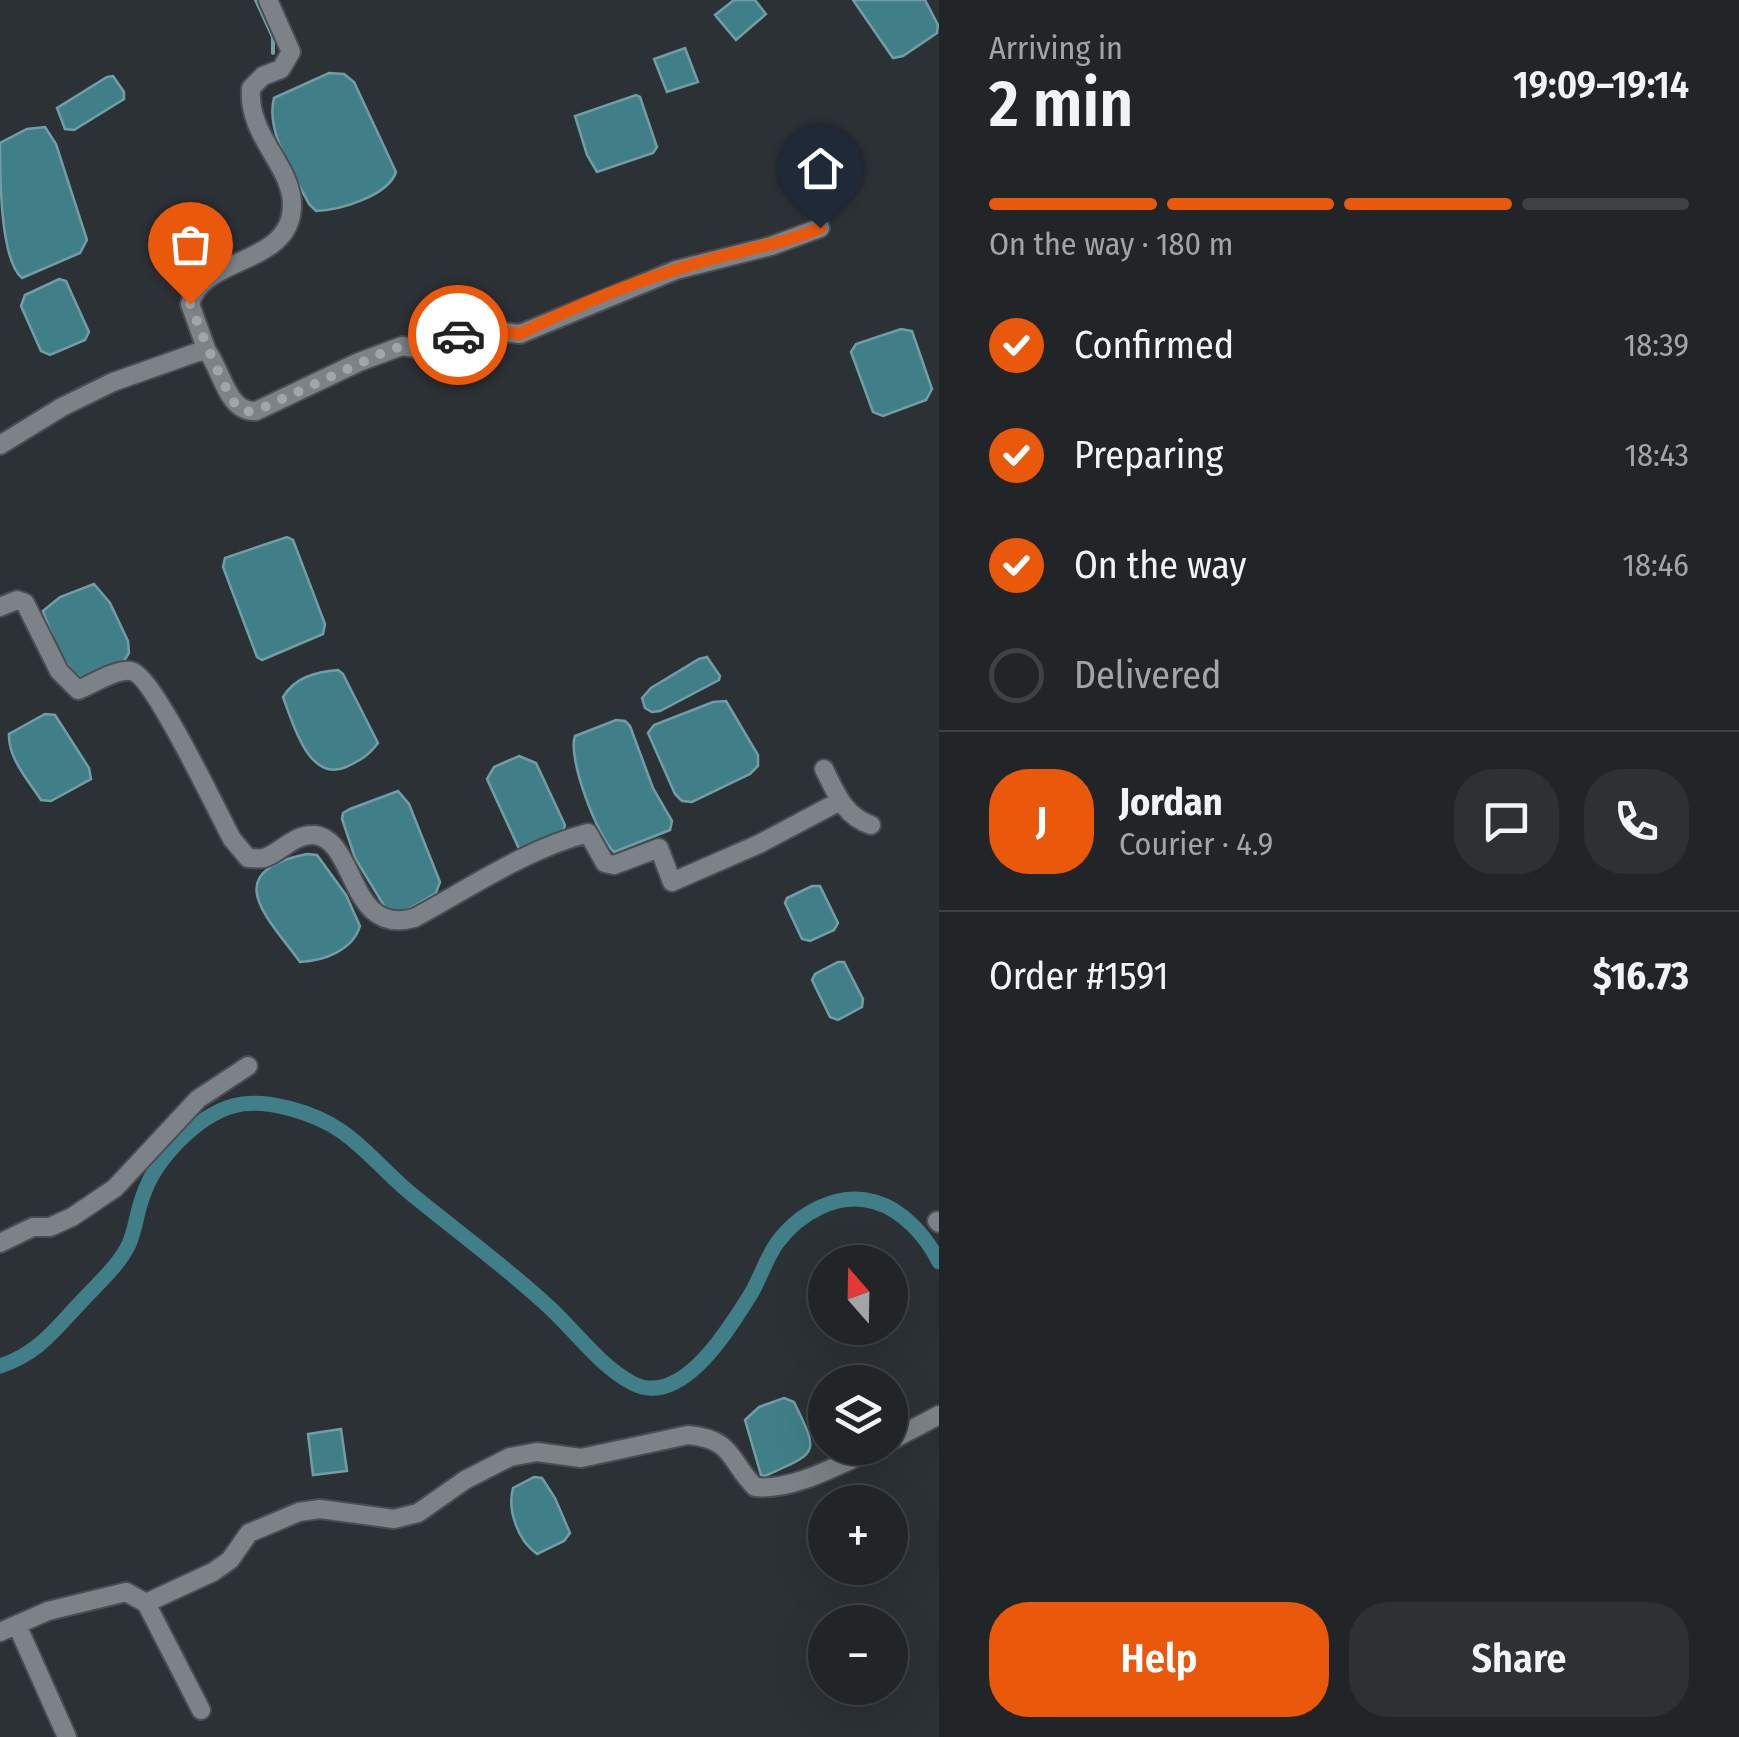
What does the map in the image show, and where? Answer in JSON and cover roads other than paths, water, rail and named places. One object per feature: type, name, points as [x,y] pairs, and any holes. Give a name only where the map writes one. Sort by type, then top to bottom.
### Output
[{"type":"street","points":[[268,0],[291,52],[281,69],[263,76],[251,88],[250,100],[261,138],[290,190],[289,220],[263,252],[208,278],[190,304],[207,351],[219,366],[238,407],[246,412],[402,346],[422,349],[486,323],[503,332],[520,334],[676,270],[711,258],[771,246],[820,228]]},
{"type":"street","points":[[0,445],[112,382],[207,351]]},
{"type":"street","points":[[0,607],[17,600],[25,603],[59,672],[78,690],[118,673],[131,671],[143,678],[232,839],[248,858],[264,858],[290,841],[314,835],[330,842],[357,891],[373,908],[383,918],[397,922],[414,918],[514,863],[572,837],[588,833],[604,863],[614,865],[659,848],[672,882],[758,844],[840,801]]},
{"type":"street","points":[[824,769],[840,801],[856,820],[871,825]]},
{"type":"street","points":[[0,1243],[33,1227],[50,1227],[72,1217],[114,1188],[198,1100],[248,1066]]},
{"type":"street","points":[[908,1431],[939,1415]]},
{"type":"street","points":[[146,1603],[224,1565],[243,1538],[262,1526],[320,1508],[379,1520],[418,1514],[465,1480],[510,1457],[536,1452],[580,1458],[672,1437],[704,1436],[737,1460],[755,1488],[804,1478],[835,1465]]},
{"type":"street","points":[[66,1737],[8,1628],[48,1611],[126,1592],[146,1603],[201,1710]]},
{"type":"water","points":[[734,0],[755,0],[766,14],[736,40],[715,15]]},
{"type":"water","points":[[853,0],[925,0],[938,25],[937,33],[903,56],[893,58]]},
{"type":"water","points":[[685,48],[698,82],[667,92],[654,59]]},
{"type":"water","points":[[329,73],[344,74],[354,82],[396,172],[374,195],[350,205],[316,211],[282,152],[272,111],[274,98]]},
{"type":"water","points":[[113,76],[124,92],[124,99],[74,130],[65,129],[57,108]]},
{"type":"water","points":[[636,95],[657,147],[653,153],[597,172],[587,155],[575,116]]},
{"type":"water","points":[[45,127],[56,144],[87,240],[80,253],[22,278],[9,254],[5,236],[0,143],[27,129]]},
{"type":"water","points":[[59,279],[66,281],[89,332],[85,340],[50,355],[41,351],[21,306],[25,295]]},
{"type":"water","points":[[901,329],[912,331],[932,389],[926,400],[883,416],[873,412],[851,352],[856,344]]},
{"type":"water","points":[[287,537],[293,540],[325,624],[323,634],[262,660],[257,657],[223,567],[225,558]]},
{"type":"water","points":[[94,584],[110,603],[128,641],[129,653],[124,661],[81,678],[62,657],[43,611],[60,597]]},
{"type":"water","points":[[707,657],[719,680],[660,711],[645,708],[642,698],[651,688]]},
{"type":"water","points":[[338,670],[378,743],[360,760],[333,770],[322,767],[304,748],[283,697],[307,677]]},
{"type":"water","points":[[726,701],[758,755],[758,766],[750,774],[692,802],[682,801],[675,794],[648,733],[654,725],[713,702]]},
{"type":"water","points":[[45,714],[55,715],[89,768],[91,779],[51,801],[41,800],[20,768],[9,734]]},
{"type":"water","points":[[616,720],[630,726],[653,788],[672,821],[670,830],[614,852],[585,796],[574,746],[575,736]]},
{"type":"water","points":[[519,756],[536,763],[565,825],[563,831],[520,851],[487,779],[494,767]]},
{"type":"water","points":[[398,791],[409,804],[440,882],[436,893],[402,913],[386,909],[355,858],[342,819],[350,809]]},
{"type":"water","points":[[317,855],[346,895],[360,926],[351,942],[336,953],[300,962],[264,913],[257,884],[264,872],[280,862]]},
{"type":"water","points":[[820,886],[838,923],[834,930],[810,941],[802,939],[785,903],[787,898]]},
{"type":"water","points":[[844,962],[863,999],[862,1007],[838,1020],[830,1017],[812,980],[815,974]]},
{"type":"water","points":[[784,1398],[794,1402],[808,1433],[808,1451],[804,1456],[765,1476],[761,1475],[745,1420],[759,1407]]},
{"type":"water","points":[[341,1429],[347,1471],[313,1475],[308,1434]]},
{"type":"water","points":[[534,1477],[542,1478],[555,1498],[570,1533],[564,1541],[537,1554],[519,1533],[512,1506],[513,1488]]},
{"type":"waterway","points":[[256,0],[273,37],[273,53]]},
{"type":"waterway","points":[[0,1366],[45,1340],[113,1267],[129,1244],[150,1180],[180,1140],[219,1111],[246,1104],[289,1108],[341,1131],[532,1292],[609,1367],[632,1383],[650,1388],[668,1385],[701,1362],[740,1311],[777,1243],[796,1222],[820,1207],[861,1199],[885,1206],[913,1225],[939,1262]]}]
